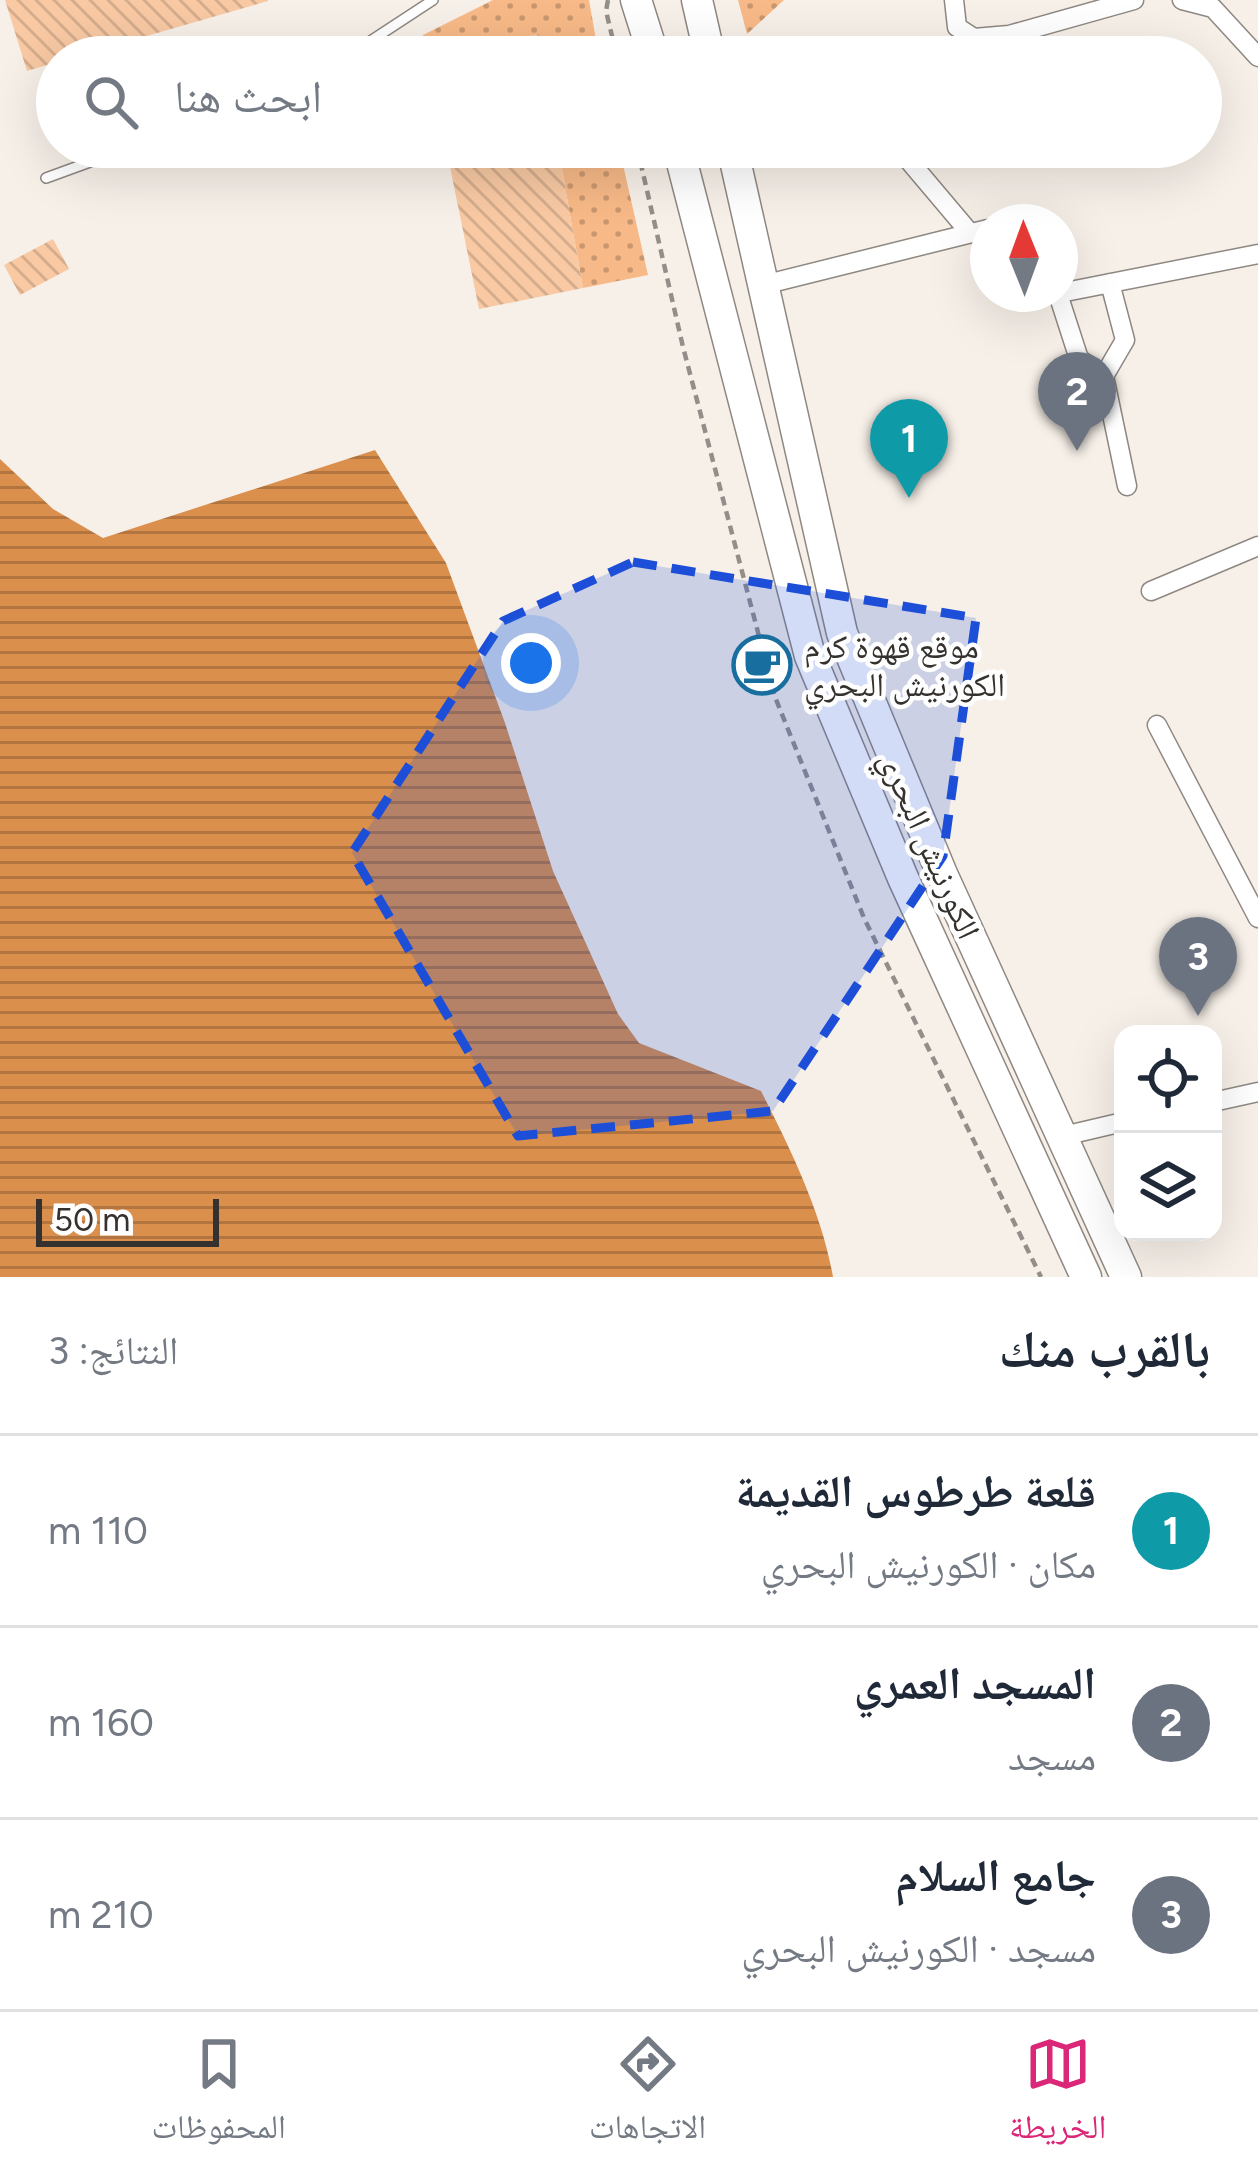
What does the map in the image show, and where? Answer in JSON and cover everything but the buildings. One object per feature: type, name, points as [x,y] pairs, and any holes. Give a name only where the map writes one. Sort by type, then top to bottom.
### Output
[{"type":"main road","points":[[636,0],[647,36]]},
{"type":"main road","points":[[697,0],[705,36]]},
{"type":"main road","name":"الكورنيش البحري","points":[[683,168],[810,656],[903,878],[1086,1277]]},
{"type":"main road","name":"الكورنيش البحري","points":[[737,168],[842,634],[942,874],[1126,1277]]},
{"type":"street","points":[[954,0],[957,27],[971,36]]},
{"type":"street","points":[[997,36],[1134,0]]},
{"type":"street","points":[[1182,0],[1214,8],[1258,57]]},
{"type":"street","points":[[916,168],[970,222]]},
{"type":"street","points":[[763,285],[970,233]]},
{"type":"street","points":[[1078,290],[1258,254]]},
{"type":"street","points":[[1109,284],[1125,340],[1104,376],[1127,486]]},
{"type":"street","points":[[1065,312],[1079,359],[1104,376]]},
{"type":"street","points":[[1151,591],[1258,546]]},
{"type":"street","points":[[1157,725],[1258,918]]},
{"type":"street","points":[[1222,1100],[1258,1092]]},
{"type":"street","points":[[1059,1137],[1114,1124]]},
{"type":"lane","points":[[378,36],[433,0]]},
{"type":"lane","points":[[46,178],[73,168]]},
{"type":"path","points":[[608,0],[611,36]]},
{"type":"highlighted area","points":[[633,562],[976,618],[943,856],[773,1111],[518,1136],[352,853],[503,621]]},
{"type":"shaded area","points":[[493,0],[589,0],[595,36],[423,36]]},
{"type":"shaded area","points":[[738,0],[784,0],[747,34]]},
{"type":"shaded area","points":[[562,168],[624,168],[648,275],[583,288]]},
{"type":"shaded area","points":[[375,450],[446,563],[553,871],[618,1014],[639,1043],[761,1091],[813,1205],[833,1277],[0,1277],[0,459],[53,509],[103,538]]},
{"type":"place","name":"المسجد العمري","points":[[1077,451]]},
{"type":"place","name":"قلعة طرطوس القديمة","points":[[909,498]]},
{"type":"place","name":"موقع قهوة كرم الكورنيش البحري","points":[[762,665]]},
{"type":"place","name":"جامع السلام","points":[[1198,1016]]}]
